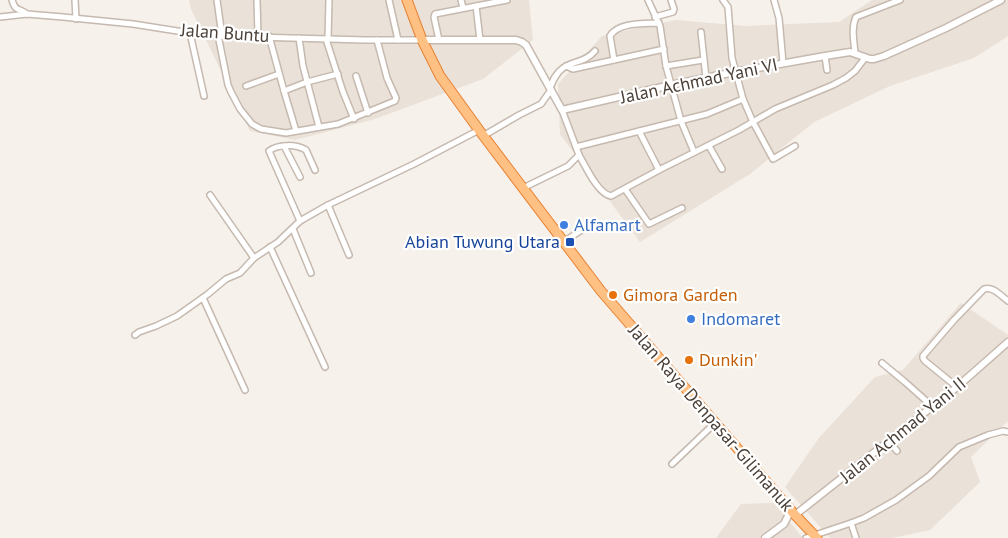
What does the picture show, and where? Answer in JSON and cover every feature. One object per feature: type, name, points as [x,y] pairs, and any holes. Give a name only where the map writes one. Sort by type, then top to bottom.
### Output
[{"type":"highway","name":"Jalan Raya Denpasar-Gilimanuk","points":[[407,0],[422,40],[440,76],[563,242],[608,299],[812,537]]},
{"type":"street","points":[[12,0],[16,9],[23,10],[27,14]]},
{"type":"street","points":[[75,0],[76,19]]},
{"type":"street","points":[[217,0],[220,36],[230,92],[246,117],[252,124],[261,129],[286,133],[338,124],[395,101],[396,99],[387,78],[377,40]]},
{"type":"street","points":[[257,0],[258,36]]},
{"type":"street","points":[[328,0],[327,39],[354,118]]},
{"type":"street","points":[[390,0],[398,40]]},
{"type":"street","points":[[461,0],[463,8]]},
{"type":"street","points":[[439,40],[434,15],[507,0]]},
{"type":"street","points":[[648,0],[659,23],[666,66],[680,121],[694,152]]},
{"type":"street","points":[[655,16],[673,12],[671,0]]},
{"type":"street","points":[[723,0],[728,7],[731,52],[735,72],[743,99],[753,122],[772,159],[795,146]]},
{"type":"street","points":[[774,0],[779,18],[784,63]]},
{"type":"street","points":[[900,0],[856,17],[853,36],[855,53],[865,58],[874,59],[884,56],[946,28],[1001,0]]},
{"type":"street","points":[[476,6],[480,40]]},
{"type":"street","name":"Jalan Buntu","points":[[0,16],[27,14],[133,24],[220,36],[422,40]]},
{"type":"street","points":[[614,60],[610,36],[614,30],[620,27],[659,23]]},
{"type":"street","points":[[702,32],[706,78]]},
{"type":"street","points":[[190,33],[204,96]]},
{"type":"street","points":[[269,36],[296,131]]},
{"type":"street","points":[[299,38],[303,66],[319,126]]},
{"type":"street","points":[[422,40],[516,40],[526,45],[562,110],[579,155],[594,181],[604,193],[610,196],[709,146],[774,109],[846,78],[855,72],[865,58]]},
{"type":"street","points":[[567,67],[573,68],[664,49]]},
{"type":"street","points":[[135,335],[177,316],[226,279],[240,273],[254,258],[293,229],[300,221],[328,205],[540,104],[552,91],[554,78],[559,72],[586,59],[594,51]]},
{"type":"street","name":"Jalan Achmad Yani VI","points":[[562,110],[735,72],[847,52],[855,53]]},
{"type":"street","points":[[825,56],[828,70]]},
{"type":"street","points":[[666,66],[703,60]]},
{"type":"street","points":[[246,86],[279,74]]},
{"type":"street","points":[[284,91],[338,74]]},
{"type":"street","points":[[356,76],[368,112]]},
{"type":"street","points":[[576,147],[707,114],[743,99]]},
{"type":"street","points":[[639,131],[659,170]]},
{"type":"street","points":[[300,221],[269,153],[271,149],[284,146],[305,149],[315,170]]},
{"type":"street","points":[[284,146],[300,177]]},
{"type":"street","points":[[709,146],[722,169]]},
{"type":"street","points":[[523,188],[568,166],[579,155]]},
{"type":"street","points":[[625,189],[649,224],[682,208]]},
{"type":"street","points":[[210,195],[254,258]]},
{"type":"street","points":[[328,205],[349,255]]},
{"type":"street","points":[[563,242],[585,228]]},
{"type":"street","points":[[293,229],[311,273]]},
{"type":"street","points":[[270,247],[324,367]]},
{"type":"street","points":[[957,387],[925,361],[923,356],[984,289],[990,288],[1008,301]]},
{"type":"street","points":[[203,298],[245,390]]},
{"type":"street","name":"Jalan Achmad Yani II","points":[[795,515],[957,387],[1008,342]]},
{"type":"street","points":[[882,363],[932,407]]},
{"type":"street","points":[[672,464],[715,423]]},
{"type":"street","points":[[812,537],[864,518],[896,500],[929,476],[959,447],[988,435],[1003,431],[1008,432]]},
{"type":"street","points":[[889,441],[897,451]]},
{"type":"street","points":[[766,538],[784,524],[792,521],[795,515]]},
{"type":"street","points":[[784,524],[788,517],[795,515]]},
{"type":"street","points":[[851,523],[856,538]]},
{"type":"shaded area","points":[[189,0],[529,0],[533,40],[483,79],[375,119],[295,140],[250,131],[191,9]]},
{"type":"shaded area","points":[[872,0],[1008,0],[1008,36],[974,58],[890,86],[814,122],[750,174],[640,242],[560,134],[558,84],[602,36],[675,20],[745,26],[839,22]]},
{"type":"shaded area","points":[[961,303],[1008,335],[1008,421],[971,457],[980,482],[930,530],[892,538],[830,538],[785,487],[819,438],[875,377],[903,370]]},
{"type":"shaded area","points":[[774,503],[803,538],[716,538],[741,504]]},
{"type":"place","name":"Alfamart","points":[[564,225]]},
{"type":"place","name":"Abian Tuwung Utara","points":[[570,242]]},
{"type":"place","name":"Gimora Garden","points":[[613,295]]},
{"type":"place","name":"Indomaret","points":[[691,319]]},
{"type":"place","name":"Dunkin'","points":[[689,360]]}]
